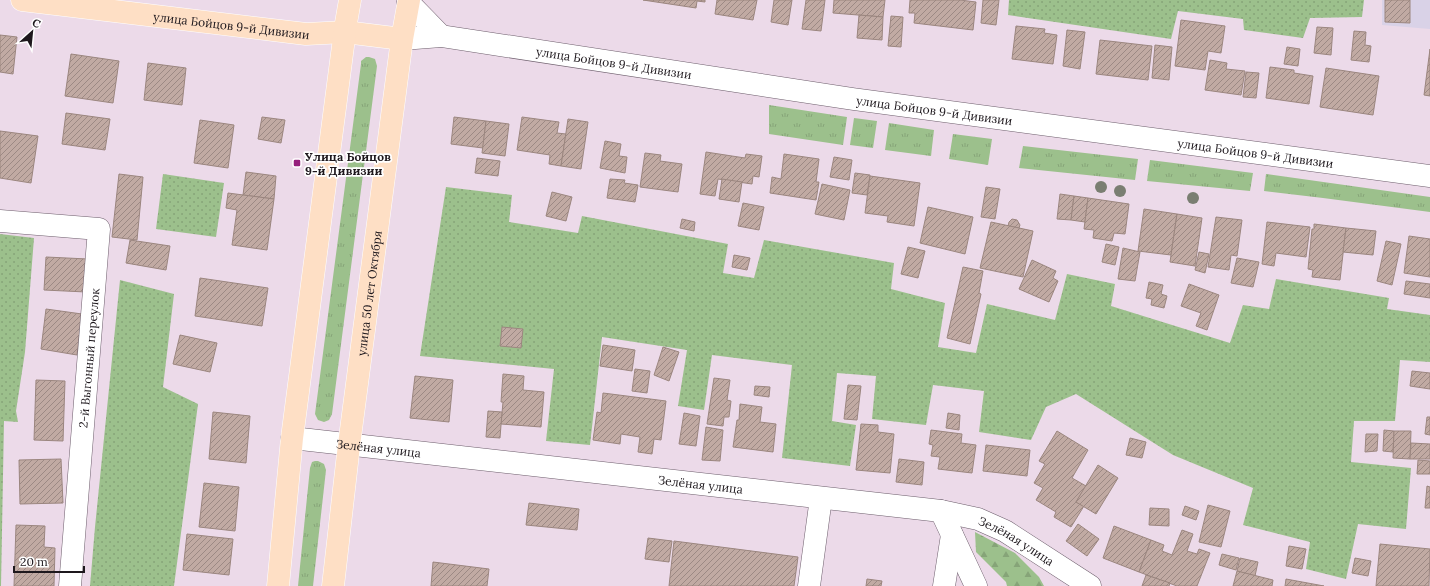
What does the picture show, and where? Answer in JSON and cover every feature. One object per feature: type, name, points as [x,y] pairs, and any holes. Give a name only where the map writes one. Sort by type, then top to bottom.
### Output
[{"type":"main road","name":"улица Бойцов 9-й Дивизии","points":[[22,0],[306,34],[345,32],[402,39]]},
{"type":"main road","points":[[278,586],[292,438],[350,0]]},
{"type":"main road","name":"улица 50 лет Октября","points":[[333,586],[349,445],[406,1]]},
{"type":"street","points":[[406,1],[441,36]]},
{"type":"street","name":"улица Бойцов 9-й Дивизии","points":[[402,39],[441,36],[853,99],[1430,176]]},
{"type":"street","name":"2-й Выгонный переулок","points":[[0,221],[99,229],[70,586]]},
{"type":"street","name":"Зелёная улица","points":[[292,438],[941,511],[978,519],[1005,531],[1090,586]]},
{"type":"street","points":[[809,586],[821,498]]},
{"type":"street","points":[[941,511],[976,586]]},
{"type":"street","points":[[944,586],[952,536]]},
{"type":"shaded area","points":[[1382,0],[1430,0],[1430,29],[1382,25]]},
{"type":"green space","points":[[1009,0],[1364,0],[1362,17],[1310,18],[1303,38],[1244,30],[1243,19],[1178,11],[1171,39],[1008,15]]},
{"type":"green space","points":[[366,57],[375,59],[377,66],[332,414],[329,420],[324,422],[318,420],[315,414],[361,61]]},
{"type":"green space","points":[[769,105],[847,117],[843,145],[769,134]]},
{"type":"green space","points":[[854,118],[877,121],[873,148],[850,145]]},
{"type":"green space","points":[[889,123],[934,130],[931,156],[885,150]]},
{"type":"green space","points":[[953,134],[992,139],[988,165],[949,159]]},
{"type":"green space","points":[[1023,146],[1138,159],[1135,180],[1019,168]]},
{"type":"green space","points":[[1150,160],[1253,173],[1250,191],[1147,181]]},
{"type":"green space","points":[[163,174],[224,183],[216,237],[156,229]]},
{"type":"green space","points":[[1266,174],[1430,197],[1430,212],[1264,191]]},
{"type":"green space","points":[[446,187],[512,195],[509,222],[578,233],[582,216],[728,244],[723,273],[754,278],[764,240],[894,263],[891,289],[945,303],[938,347],[976,353],[987,304],[1055,320],[1067,274],[1115,284],[1111,306],[1230,343],[1243,305],[1269,309],[1276,279],[1389,298],[1387,309],[1430,315],[1430,362],[1400,360],[1395,421],[1354,421],[1351,462],[1411,468],[1406,529],[1358,524],[1346,579],[1306,569],[1310,542],[1243,525],[1253,488],[1173,455],[1076,394],[1046,407],[1031,440],[979,432],[984,391],[933,385],[926,425],[872,419],[876,376],[837,373],[832,421],[856,425],[850,466],[782,458],[792,365],[712,355],[704,410],[678,406],[687,350],[602,337],[590,445],[546,441],[554,369],[420,356]]},
{"type":"green space","points":[[0,234],[34,238],[25,352],[16,411],[18,422],[4,421],[1,586],[0,586]]},
{"type":"green space","points":[[120,280],[174,294],[163,387],[198,404],[174,586],[90,586]]},
{"type":"green space","points":[[315,461],[324,464],[326,470],[313,586],[298,586],[310,468],[312,462]]},
{"type":"green space","points":[[975,532],[1015,553],[1039,577],[1044,586],[1007,586],[1006,582],[976,552]]},
{"type":"building","points":[[643,0],[705,0],[705,2],[697,1],[696,8]]},
{"type":"building","points":[[717,0],[757,0],[753,20],[715,14]]},
{"type":"building","points":[[774,0],[792,0],[788,25],[771,22]]},
{"type":"building","points":[[806,0],[825,0],[821,31],[802,29]]},
{"type":"building","points":[[834,0],[885,0],[883,17],[833,13]]},
{"type":"building","points":[[910,0],[960,0],[976,2],[973,30],[914,23],[915,13],[909,13]]},
{"type":"building","points":[[983,0],[999,0],[996,25],[981,23]]},
{"type":"building","points":[[1385,0],[1410,0],[1410,23],[1385,22]]},
{"type":"building","points":[[859,15],[883,17],[882,40],[857,38]]},
{"type":"building","points":[[891,16],[903,17],[901,47],[888,46]]},
{"type":"building","points":[[1181,20],[1225,26],[1221,53],[1208,51],[1205,70],[1175,66]]},
{"type":"building","points":[[1016,26],[1045,29],[1044,33],[1057,35],[1053,64],[1012,59]]},
{"type":"building","points":[[1317,27],[1333,28],[1331,55],[1314,53]]},
{"type":"building","points":[[1067,30],[1085,32],[1080,69],[1063,66]]},
{"type":"building","points":[[1354,31],[1366,32],[1365,45],[1371,46],[1369,62],[1351,60]]},
{"type":"building","points":[[0,35],[17,37],[13,74],[0,72]]},
{"type":"building","points":[[1100,40],[1152,46],[1148,80],[1096,74]]},
{"type":"building","points":[[1155,45],[1172,47],[1169,80],[1152,78]]},
{"type":"building","points":[[1287,47],[1300,49],[1298,66],[1284,64]]},
{"type":"building","points":[[1430,49],[1430,96],[1424,95]]},
{"type":"building","points":[[71,54],[119,61],[113,103],[65,96]]},
{"type":"building","points":[[1210,60],[1227,63],[1226,69],[1245,71],[1241,95],[1205,90]]},
{"type":"building","points":[[148,63],[186,68],[182,105],[144,100]]},
{"type":"building","points":[[1270,67],[1294,70],[1294,73],[1313,76],[1309,104],[1266,98]]},
{"type":"building","points":[[1326,68],[1379,76],[1373,115],[1320,107]]},
{"type":"building","points":[[1246,72],[1259,73],[1256,98],[1243,97]]},
{"type":"building","points":[[66,113],[110,119],[105,150],[62,144]]},
{"type":"building","points":[[262,117],[285,120],[281,143],[258,139]]},
{"type":"building","points":[[454,117],[486,121],[483,148],[451,144]]},
{"type":"building","points":[[522,117],[559,122],[557,133],[566,134],[561,166],[549,164],[550,155],[517,150]]},
{"type":"building","points":[[568,119],[588,122],[581,169],[561,166]]},
{"type":"building","points":[[200,120],[234,125],[228,168],[194,163]]},
{"type":"building","points":[[486,121],[509,124],[505,156],[482,153]]},
{"type":"building","points":[[0,131],[38,136],[31,183],[0,178]]},
{"type":"building","points":[[605,141],[621,144],[619,156],[627,157],[625,173],[600,168]]},
{"type":"building","points":[[706,152],[745,158],[746,154],[762,156],[759,177],[753,176],[752,184],[718,179],[715,196],[700,194]]},
{"type":"building","points":[[645,153],[661,155],[660,161],[682,164],[678,192],[640,187]]},
{"type":"building","points":[[784,154],[819,159],[816,182],[819,182],[816,200],[770,193],[772,177],[781,179]]},
{"type":"building","points":[[834,157],[852,160],[849,180],[830,177]]},
{"type":"building","points":[[477,158],[500,161],[498,176],[475,173]]},
{"type":"building","points":[[246,172],[276,176],[274,199],[243,195]]},
{"type":"building","points":[[855,173],[870,175],[867,195],[852,193]]},
{"type":"building","points":[[119,174],[143,177],[137,240],[112,237]]},
{"type":"building","points":[[870,176],[920,183],[914,226],[887,222],[888,216],[865,213]]},
{"type":"building","points":[[610,179],[625,180],[624,183],[638,185],[635,202],[607,198]]},
{"type":"building","points":[[722,179],[742,182],[739,202],[719,199]]},
{"type":"building","points":[[822,184],[850,190],[844,220],[815,214]]},
{"type":"building","points":[[986,187],[1000,189],[995,219],[981,217]]},
{"type":"building","points":[[552,192],[572,197],[566,221],[546,216]]},
{"type":"building","points":[[228,193],[274,199],[267,250],[232,245],[237,210],[226,208]]},
{"type":"building","points":[[1060,194],[1074,196],[1071,220],[1057,219]]},
{"type":"building","points":[[1074,196],[1088,198],[1085,222],[1071,220]]},
{"type":"building","points":[[1088,198],[1129,204],[1125,234],[1114,233],[1112,241],[1093,238],[1094,230],[1084,229]]},
{"type":"building","points":[[743,203],[764,207],[759,230],[738,226]]},
{"type":"building","points":[[928,207],[973,217],[965,254],[920,243]]},
{"type":"building","points":[[1144,209],[1177,214],[1171,255],[1138,251]]},
{"type":"building","points":[[1177,214],[1202,218],[1195,266],[1170,262]]},
{"type":"building","points":[[1216,217],[1242,220],[1237,256],[1231,255],[1229,270],[1208,267]]},
{"type":"building","points":[[682,219],[695,222],[694,231],[680,228]]},
{"type":"building","points":[[1012,219],[1017,220],[1020,225],[1019,228],[1008,226]]},
{"type":"building","points":[[991,222],[1033,231],[1023,277],[980,268]]},
{"type":"building","points":[[1267,222],[1310,227],[1306,257],[1276,253],[1274,266],[1262,264]]},
{"type":"building","points":[[1314,224],[1346,228],[1340,280],[1312,277],[1313,270],[1308,269],[1312,229],[1314,229]]},
{"type":"building","points":[[1346,228],[1376,231],[1373,255],[1343,252]]},
{"type":"building","points":[[1409,236],[1430,239],[1430,277],[1404,273]]},
{"type":"building","points":[[130,240],[170,246],[166,270],[126,263]]},
{"type":"building","points":[[1386,241],[1401,244],[1392,285],[1377,281]]},
{"type":"building","points":[[1106,244],[1119,247],[1115,265],[1102,262]]},
{"type":"building","points":[[908,247],[925,251],[918,278],[901,274]]},
{"type":"building","points":[[1123,248],[1140,252],[1135,281],[1118,279]]},
{"type":"building","points":[[1199,252],[1209,254],[1205,273],[1195,270]]},
{"type":"building","points":[[734,255],[750,258],[747,270],[732,267]]},
{"type":"building","points":[[46,257],[88,259],[86,292],[44,290]]},
{"type":"building","points":[[1237,258],[1259,262],[1253,287],[1231,283]]},
{"type":"building","points":[[1032,260],[1056,271],[1053,278],[1058,281],[1049,302],[1019,289]]},
{"type":"building","points":[[963,267],[983,271],[979,293],[981,294],[970,344],[947,338]]},
{"type":"building","points":[[200,278],[268,288],[262,326],[195,316]]},
{"type":"building","points":[[1406,281],[1430,284],[1430,298],[1404,294]]},
{"type":"building","points":[[1149,282],[1163,285],[1161,294],[1167,296],[1164,308],[1151,305],[1152,299],[1146,298]]},
{"type":"building","points":[[1189,284],[1219,295],[1207,330],[1196,326],[1201,313],[1181,306]]},
{"type":"building","points":[[46,309],[82,314],[77,355],[41,349]]},
{"type":"building","points":[[502,327],[523,329],[521,348],[500,346]]},
{"type":"building","points":[[180,335],[217,343],[210,372],[173,364]]},
{"type":"building","points":[[603,345],[635,350],[632,371],[600,366]]},
{"type":"building","points":[[663,347],[679,352],[669,381],[654,375]]},
{"type":"building","points":[[635,369],[650,371],[647,393],[632,391]]},
{"type":"building","points":[[1412,371],[1430,373],[1430,389],[1410,386]]},
{"type":"building","points":[[503,374],[524,376],[523,390],[544,392],[541,427],[501,424]]},
{"type":"building","points":[[415,376],[453,380],[449,422],[410,418]]},
{"type":"building","points":[[714,378],[730,380],[727,400],[731,401],[729,417],[724,417],[723,426],[707,424]]},
{"type":"building","points":[[36,380],[65,381],[63,441],[34,440]]},
{"type":"building","points":[[848,385],[861,386],[857,420],[844,419]]},
{"type":"building","points":[[755,386],[770,387],[769,397],[754,395]]},
{"type":"building","points":[[603,393],[666,401],[661,440],[654,439],[652,454],[638,452],[640,437],[621,434],[620,444],[593,440],[597,412],[601,413]]},
{"type":"building","points":[[740,404],[762,407],[760,422],[776,424],[773,452],[733,447],[737,420],[739,420]]},
{"type":"building","points":[[488,411],[502,412],[500,438],[486,437]]},
{"type":"building","points":[[213,412],[250,416],[246,463],[209,459]]},
{"type":"building","points":[[684,413],[700,416],[696,446],[679,444]]},
{"type":"building","points":[[948,413],[960,415],[959,430],[946,428]]},
{"type":"building","points":[[1427,417],[1430,417],[1430,435],[1425,434]]},
{"type":"building","points":[[861,424],[878,425],[878,432],[894,434],[890,473],[856,470]]},
{"type":"building","points":[[706,427],[723,430],[720,461],[702,460]]},
{"type":"building","points":[[931,430],[962,434],[961,443],[976,445],[972,473],[938,469],[940,457],[931,456],[933,445],[929,444]]},
{"type":"building","points":[[1384,430],[1394,431],[1393,452],[1383,451]]},
{"type":"building","points":[[1057,431],[1088,450],[1072,478],[1086,486],[1076,502],[1084,506],[1071,527],[1054,517],[1056,512],[1036,500],[1043,488],[1034,483],[1045,464],[1039,461]]},
{"type":"building","points":[[1394,431],[1411,431],[1410,459],[1393,458]]},
{"type":"building","points":[[1366,434],[1378,434],[1377,451],[1365,452]]},
{"type":"building","points":[[1130,438],[1146,442],[1142,458],[1126,455]]},
{"type":"building","points":[[1411,443],[1430,444],[1430,459],[1410,459]]},
{"type":"building","points":[[986,445],[1030,450],[1027,476],[983,471]]},
{"type":"building","points":[[61,459],[63,503],[20,504],[19,460]]},
{"type":"building","points":[[899,459],[924,462],[922,485],[896,482]]},
{"type":"building","points":[[1418,460],[1430,461],[1430,474],[1417,474]]},
{"type":"building","points":[[1098,465],[1118,478],[1096,514],[1076,502]]},
{"type":"building","points":[[204,483],[239,487],[235,531],[199,527]]},
{"type":"building","points":[[1427,486],[1430,487],[1430,508],[1425,508]]},
{"type":"building","points":[[529,503],[579,509],[577,530],[526,525]]},
{"type":"building","points":[[1208,505],[1230,511],[1221,547],[1199,542]]},
{"type":"building","points":[[1185,506],[1199,511],[1196,520],[1182,515]]},
{"type":"building","points":[[1150,508],[1169,509],[1169,526],[1149,525]]},
{"type":"building","points":[[1078,524],[1099,539],[1087,556],[1066,541]]},
{"type":"building","points":[[16,525],[45,526],[44,547],[55,548],[54,586],[14,586]]},
{"type":"building","points":[[1114,526],[1151,540],[1139,572],[1103,558]]},
{"type":"building","points":[[1182,530],[1193,534],[1187,551],[1197,554],[1199,549],[1210,553],[1197,586],[1177,586],[1139,572],[1151,540],[1164,545],[1162,551],[1172,555]]},
{"type":"building","points":[[187,534],[233,539],[229,575],[183,570]]},
{"type":"building","points":[[648,538],[672,541],[669,562],[645,559]]},
{"type":"building","points":[[674,541],[798,557],[794,586],[669,586]]},
{"type":"building","points":[[1380,544],[1430,549],[1429,586],[1376,586]]},
{"type":"building","points":[[1289,546],[1306,549],[1302,569],[1286,566]]},
{"type":"building","points":[[1222,554],[1239,558],[1236,570],[1219,565]]},
{"type":"building","points":[[1240,558],[1258,562],[1255,576],[1237,571]]},
{"type":"building","points":[[1355,558],[1371,561],[1368,576],[1352,573]]},
{"type":"building","points":[[433,562],[489,569],[487,586],[431,586]]},
{"type":"building","points":[[1237,571],[1273,580],[1272,586],[1233,586]]},
{"type":"building","points":[[1146,575],[1170,583],[1169,586],[1142,586]]},
{"type":"building","points":[[867,579],[882,581],[881,586],[866,586]]},
{"type":"building","points":[[1286,579],[1324,586],[1285,586]]},
{"type":"place","name":"Улица Бойцов 9-й Дивизии","points":[[297,163]]}]
